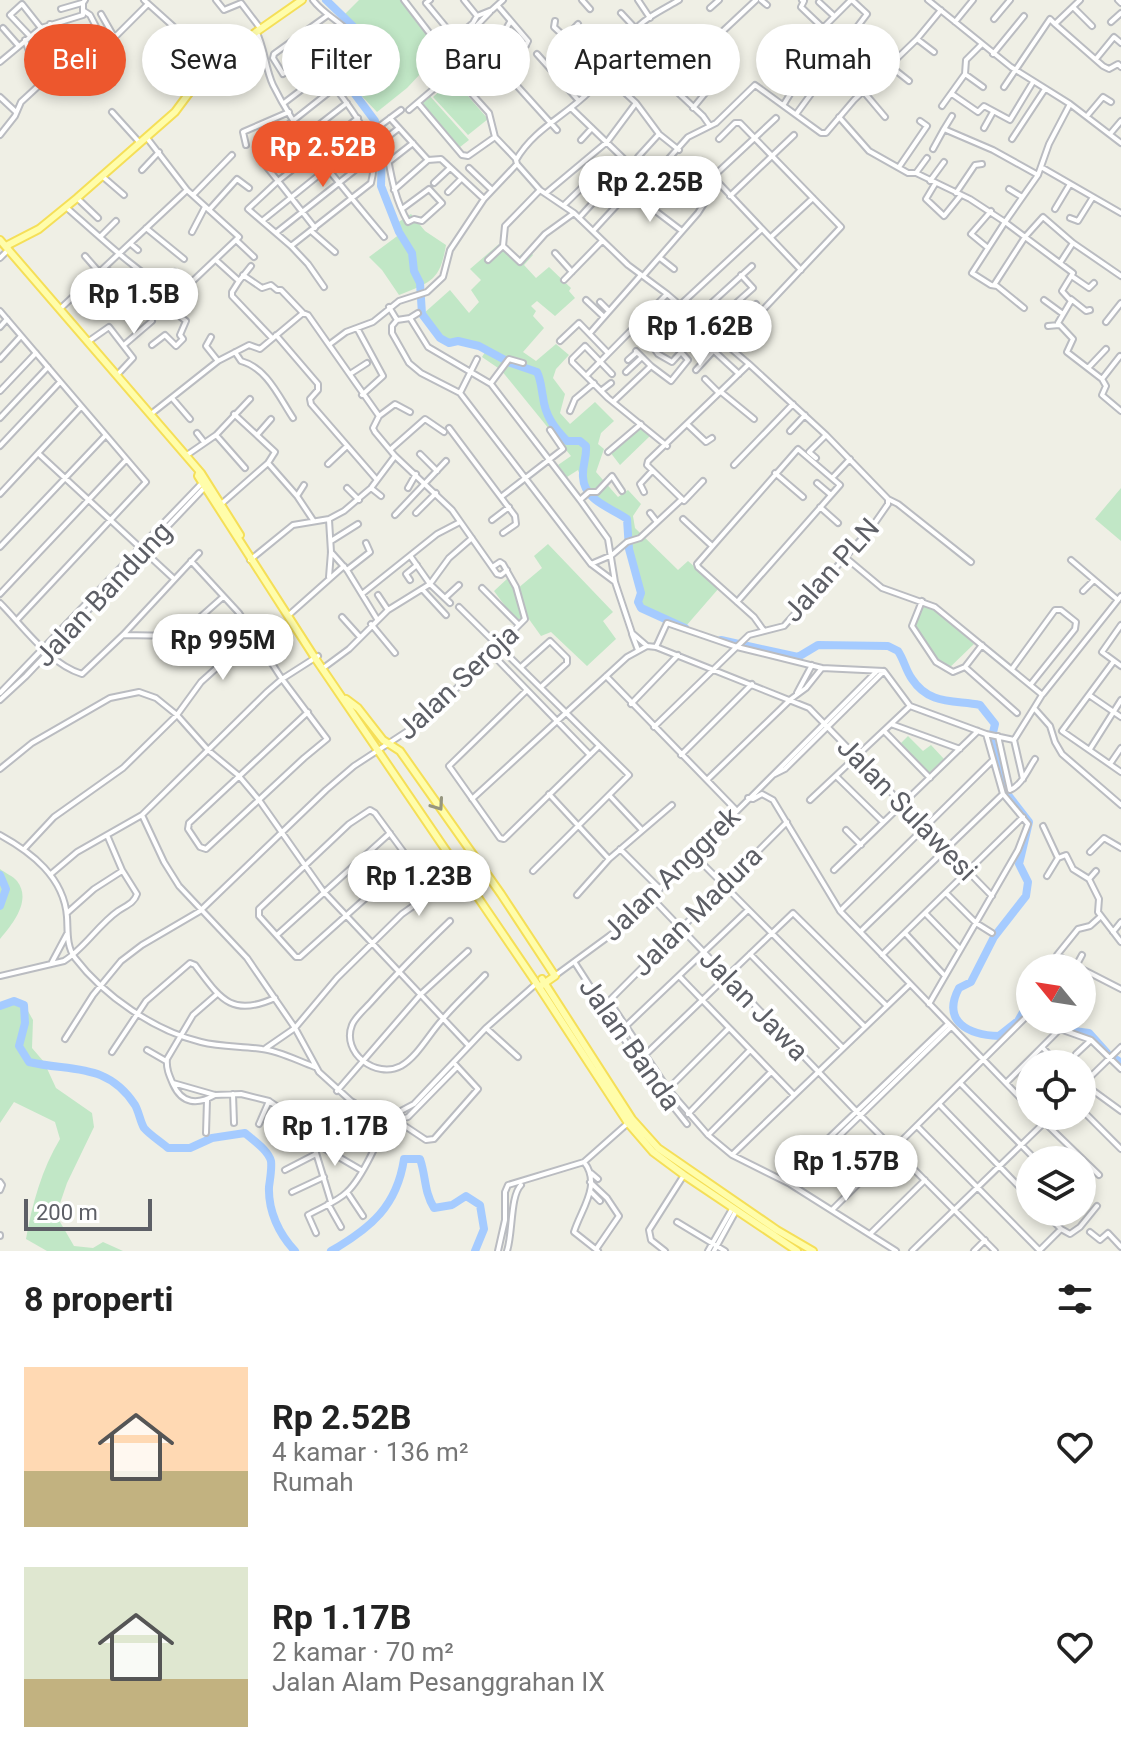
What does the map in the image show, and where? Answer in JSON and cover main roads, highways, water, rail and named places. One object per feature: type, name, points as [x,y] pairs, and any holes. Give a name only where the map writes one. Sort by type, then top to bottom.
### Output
[{"type":"main road","points":[[9,248],[39,229],[147,138],[176,111],[215,64],[297,1]]},
{"type":"main road","points":[[0,233],[9,248]]},
{"type":"main road","points":[[0,240],[119,374],[201,473],[316,657],[653,1152],[797,1251]]},
{"type":"main road","points":[[199,473],[203,485],[219,506]]},
{"type":"main road","points":[[252,559],[316,657]]},
{"type":"main road","name":"Jalan Anggrek","points":[[324,668],[348,703],[358,708],[383,740],[400,751],[554,974],[540,983]]},
{"type":"main road","points":[[630,1121],[658,1148],[777,1230],[813,1251]]},
{"type":"waterway","points":[[326,0],[358,31],[362,42],[356,53],[337,70],[375,121],[382,149],[381,186],[399,232],[412,253],[414,271],[420,283],[422,314],[440,338],[449,343],[458,341],[479,346],[505,360]]},
{"type":"waterway","points":[[508,362],[537,372],[546,410],[554,426],[567,441],[580,441],[586,446],[583,477],[588,492],[627,519],[629,549],[641,593],[638,602],[641,608],[685,628]]},
{"type":"waterway","points":[[721,640],[798,657],[818,645],[888,646],[898,651],[912,679],[926,693],[943,700],[980,705],[995,724],[991,741],[1005,791],[1029,822],[1019,864],[1028,882],[1026,896],[994,937],[971,982],[959,988],[953,1010],[961,1024],[988,1035],[999,1036],[1016,1023]]},
{"type":"waterway","points":[[0,875],[6,889],[0,906]]},
{"type":"waterway","points":[[0,1006],[14,1001],[24,1005],[25,1023],[19,1046],[29,1062],[87,1071],[113,1082],[135,1105],[144,1128],[168,1148],[190,1148],[212,1138],[245,1133],[271,1161],[269,1196],[273,1213],[279,1230],[295,1251]]},
{"type":"waterway","points":[[1090,1034],[1107,1053]]},
{"type":"waterway","points":[[1117,1060],[1121,1063]]},
{"type":"waterway","points":[[331,1251],[358,1234],[380,1214],[395,1190],[404,1159],[420,1159],[428,1196],[434,1208],[452,1205],[466,1196],[480,1205],[484,1229],[475,1251]]}]
